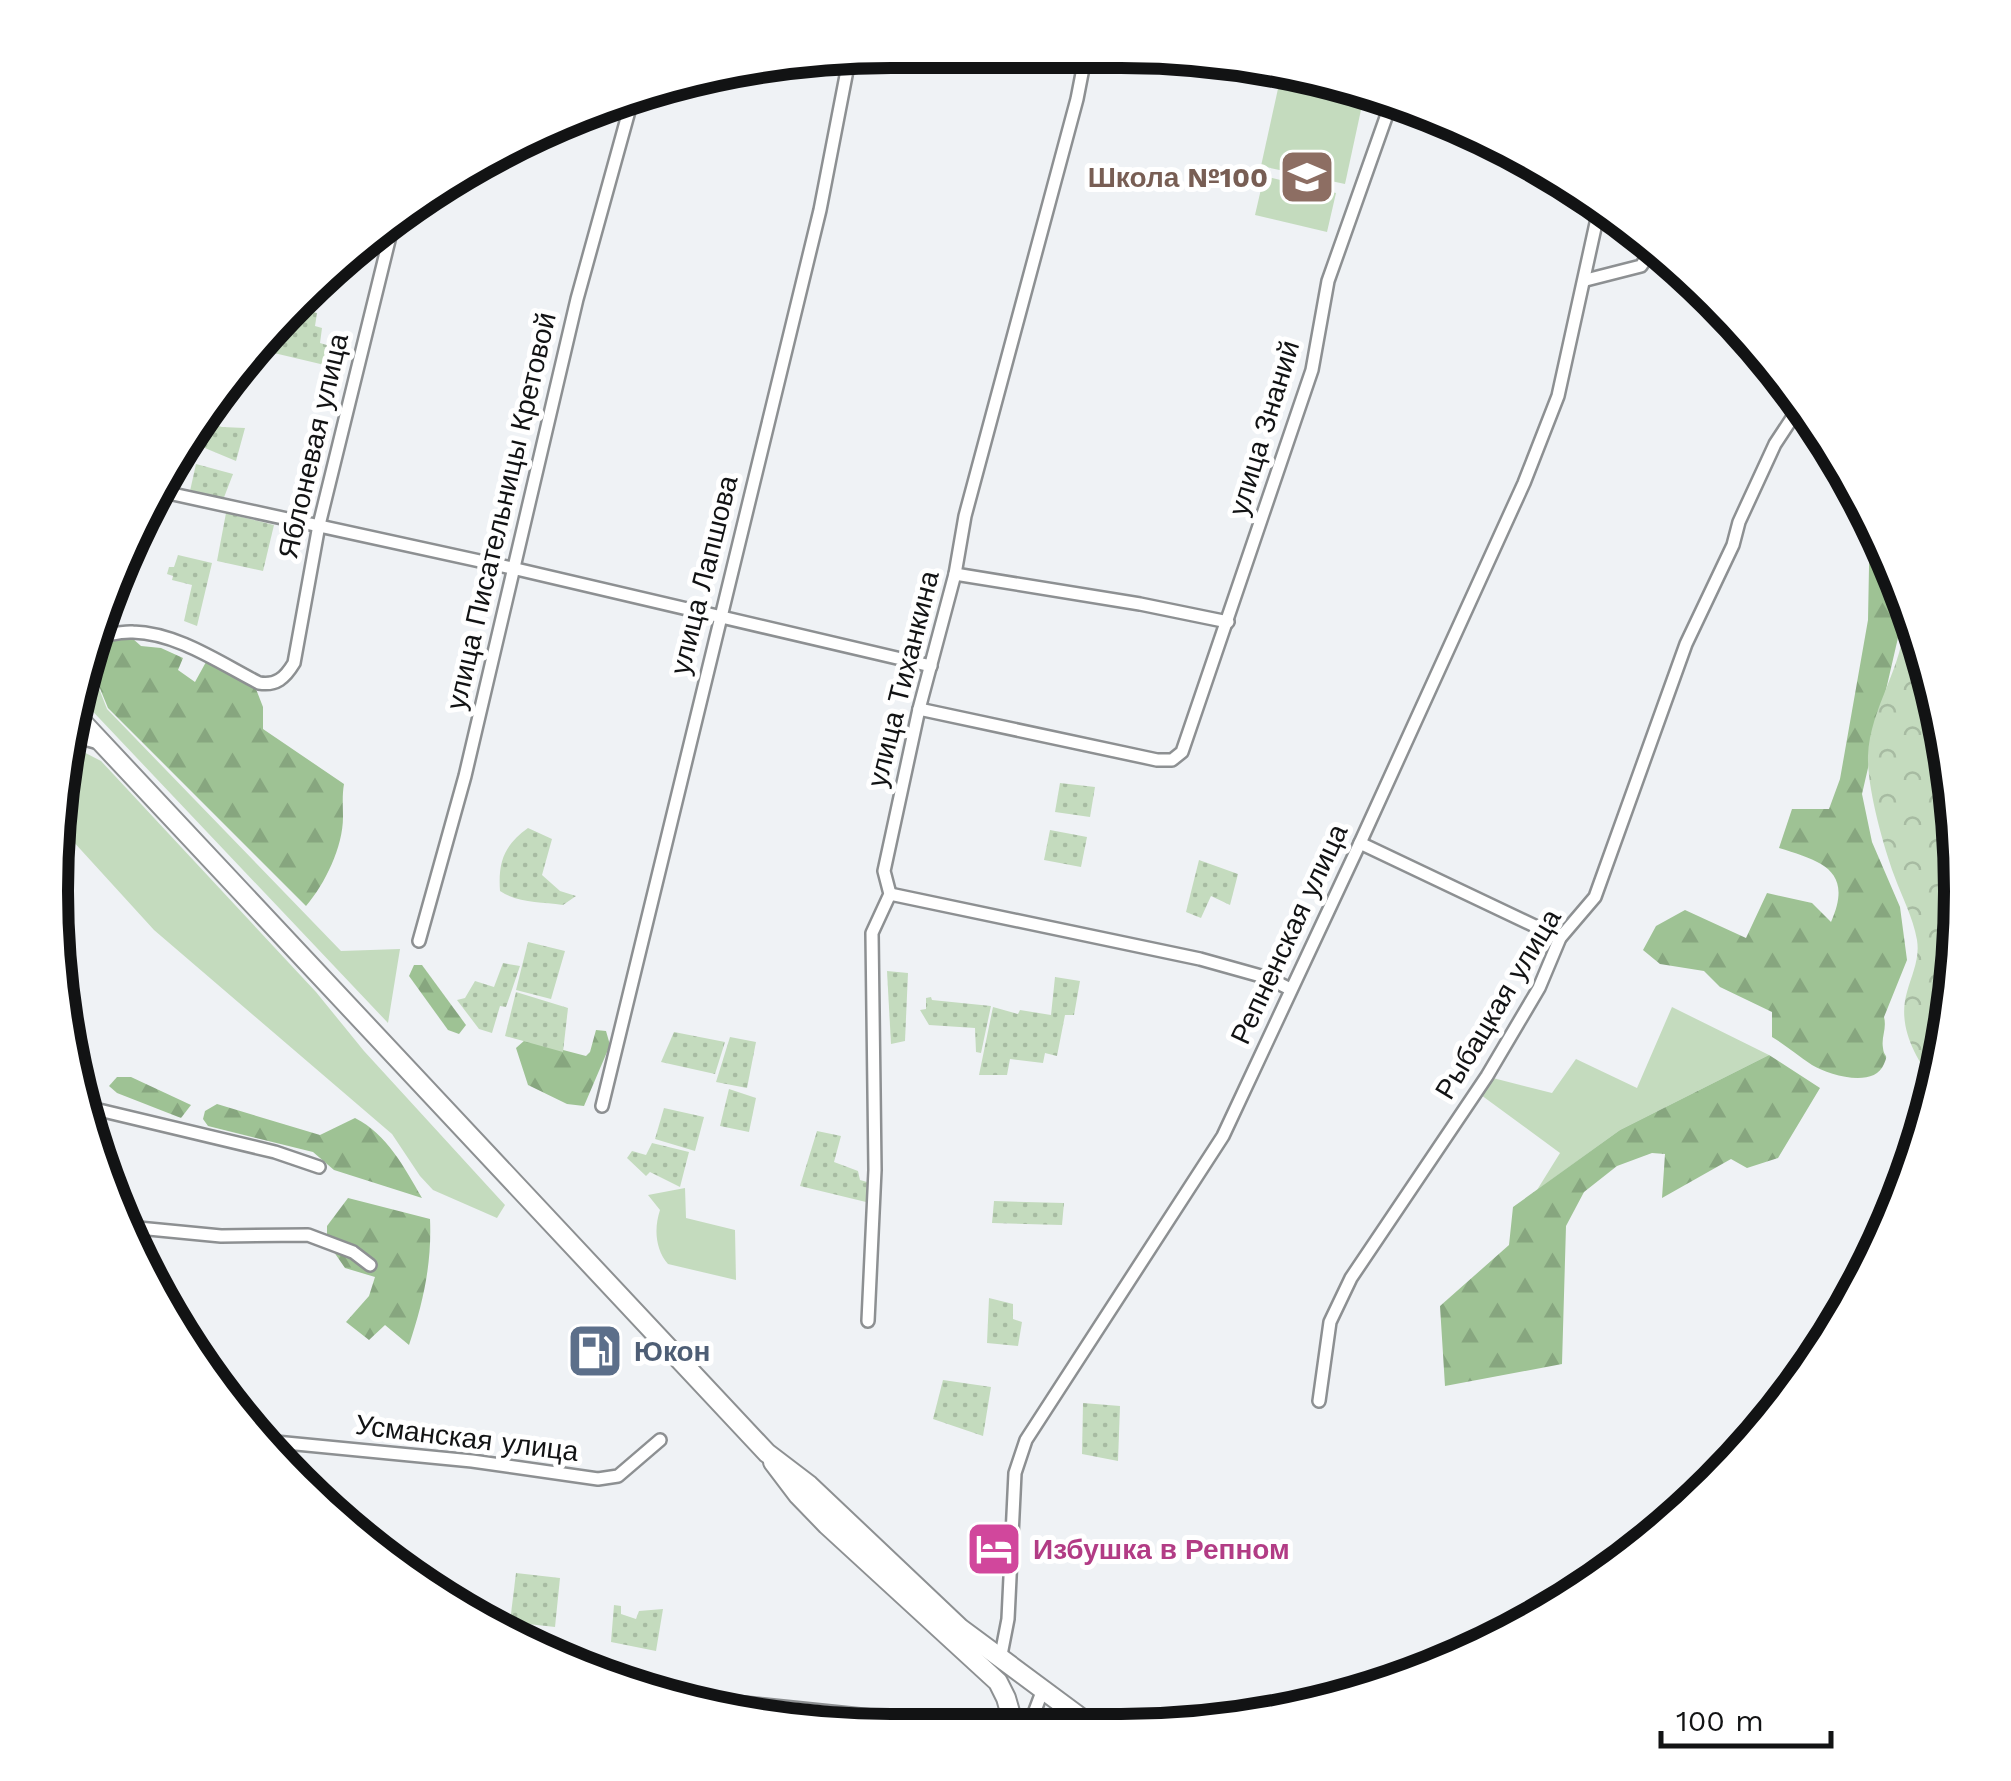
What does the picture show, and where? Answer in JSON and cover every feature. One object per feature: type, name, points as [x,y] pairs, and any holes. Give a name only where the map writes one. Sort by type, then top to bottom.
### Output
[{"type":"highway","points":[[84,724],[767,1453],[808,1485],[910,1583],[1000,1660],[1074,1714]]},
{"type":"highway","points":[[767,1453],[782,1478],[827,1526],[998,1682],[1011,1714]]},
{"type":"street","name":"улица Тиханкина","points":[[868,1322],[875,1170],[872,933],[890,894],[884,871],[919,709],[955,574],[965,516],[1082,68]]},
{"type":"street","name":"улица Лапшова","points":[[602,1106],[820,210],[847,69]]},
{"type":"street","name":"улица Писательницы Кретовой","points":[[419,941],[465,776],[577,298],[630,110]]},
{"type":"street","name":"улица Знаний","points":[[919,709],[1119,753],[1172,760],[1187,742],[1312,370],[1328,281],[1388,112]]},
{"type":"street","name":"Репненская улица","points":[[1000,1660],[1008,1620],[1015,1473],[1026,1440],[1223,1136],[1524,483],[1558,396],[1597,220]]},
{"type":"street","name":"Яблоневая улица","points":[[108,635],[150,634],[268,685],[279,681],[294,663],[319,526],[390,237]]},
{"type":"street","points":[[1586,280],[1640,266],[1646,258]]},
{"type":"street","name":"Рыбацкая улица","points":[[1320,1401],[1330,1322],[1351,1278],[1487,1076],[1539,988],[1560,938],[1595,897],[1686,644],[1727,559],[1738,522],[1775,444],[1793,417]]},
{"type":"street","points":[[170,493],[720,615],[931,666]]},
{"type":"street","points":[[955,574],[1228,622]]},
{"type":"street","points":[[82,737],[116,758]]},
{"type":"street","points":[[1360,843],[1560,938]]},
{"type":"street","points":[[890,894],[1200,959],[1268,978],[1290,989]]},
{"type":"street","points":[[98,1110],[275,1152],[319,1167]]},
{"type":"street","points":[[140,1227],[221,1236],[308,1235],[352,1252],[370,1264]]},
{"type":"street","name":"Усманская улица","points":[[281,1443],[598,1479],[618,1476],[660,1440]]},
{"type":"street","points":[[1034,1714],[1042,1692]]},
{"type":"green space","points":[[1279,83],[1362,104],[1345,184],[1261,166]]},
{"type":"green space","points":[[1264,176],[1336,193],[1327,232],[1255,215]]},
{"type":"green space","points":[[308,310],[317,313],[315,326],[322,328],[320,343],[340,349],[333,367],[269,352]]},
{"type":"green space","points":[[213,424],[245,428],[236,461],[198,445]]},
{"type":"green space","points":[[196,464],[233,474],[223,500],[190,491]]},
{"type":"green space","points":[[226,513],[274,525],[263,571],[217,561]]},
{"type":"green space","points":[[1869,549],[1900,627],[1862,794],[1872,842],[1900,907],[1907,960],[1884,1017],[1885,1061],[1879,1072],[1871,1076],[1851,1078],[1812,1065],[1772,1037],[1772,1012],[1720,987],[1704,971],[1660,964],[1643,950],[1656,926],[1685,910],[1746,938],[1767,893],[1812,903],[1831,922],[1837,904],[1836,879],[1820,863],[1779,848],[1792,809],[1829,809],[1840,779],[1868,620]]},
{"type":"green space","points":[[178,555],[212,563],[197,626],[184,621],[192,585],[172,580],[173,576],[167,574]]},
{"type":"green space","points":[[1903,636],[1928,730],[1942,837],[1942,944],[1924,1068],[1914,1052],[1904,1017],[1917,940],[1881,832],[1868,769],[1875,718]]},
{"type":"green space","points":[[107,638],[132,638],[141,646],[161,648],[183,658],[178,670],[195,682],[206,662],[256,689],[263,707],[263,729],[344,784],[342,829],[336,853],[306,906],[108,708],[96,678]]},
{"type":"green space","points":[[95,679],[107,709],[341,951],[400,949],[388,1023],[89,707]]},
{"type":"green space","points":[[80,750],[101,761],[316,992],[364,1051],[505,1205],[497,1218],[433,1190],[392,1134],[154,930],[71,839]]},
{"type":"green space","points":[[1060,783],[1095,787],[1090,817],[1055,812]]},
{"type":"green space","points":[[528,828],[552,839],[542,875],[560,891],[576,896],[563,905],[523,900],[500,891],[504,855]]},
{"type":"green space","points":[[1050,830],[1087,837],[1081,867],[1044,860]]},
{"type":"green space","points":[[1199,860],[1238,874],[1230,905],[1211,896],[1201,918],[1186,912]]},
{"type":"green space","points":[[528,942],[565,951],[551,999],[516,990]]},
{"type":"green space","points":[[503,963],[520,966],[506,1007],[500,1006],[492,1033],[479,1029],[457,1000],[465,998],[475,981],[494,987]]},
{"type":"green space","points":[[414,965],[422,965],[466,1025],[459,1034],[448,1030],[409,976]]},
{"type":"green space","points":[[887,971],[908,973],[905,1041],[891,1044]]},
{"type":"green space","points":[[1055,977],[1080,981],[1074,1015],[1065,1015],[1057,1056],[1045,1053],[1043,1063],[1010,1059],[1007,1075],[979,1075],[993,1007],[1018,1014],[1020,1010],[1051,1015]]},
{"type":"green space","points":[[516,992],[568,1008],[563,1052],[505,1036]]},
{"type":"green space","points":[[926,998],[991,1006],[981,1053],[976,1052],[975,1028],[929,1025],[920,1010],[926,1009]]},
{"type":"green space","points":[[1672,1007],[1769,1055],[1620,1130],[1537,1190],[1560,1153],[1481,1095],[1493,1078],[1552,1093],[1576,1059],[1637,1088]]},
{"type":"green space","points":[[596,1030],[606,1031],[610,1045],[584,1106],[567,1104],[528,1085],[516,1048],[525,1040],[586,1056]]},
{"type":"green space","points":[[674,1032],[725,1042],[715,1074],[661,1062]]},
{"type":"green space","points":[[730,1037],[756,1042],[747,1088],[716,1082]]},
{"type":"green space","points":[[1769,1055],[1820,1088],[1778,1158],[1747,1168],[1731,1159],[1662,1198],[1665,1154],[1652,1153],[1617,1166],[1584,1192],[1566,1226],[1562,1364],[1445,1386],[1440,1306],[1509,1245],[1513,1207],[1620,1130]]},
{"type":"green space","points":[[117,1077],[131,1077],[191,1105],[181,1118],[117,1093],[109,1086]]},
{"type":"green space","points":[[729,1089],[756,1098],[749,1132],[720,1126]]},
{"type":"green space","points":[[217,1104],[320,1135],[355,1118],[386,1142],[422,1198],[334,1170],[313,1152],[208,1126],[203,1119],[205,1111]]},
{"type":"green space","points":[[664,1108],[704,1117],[695,1151],[655,1139]]},
{"type":"green space","points":[[817,1131],[841,1136],[834,1162],[858,1171],[860,1180],[867,1182],[866,1202],[800,1186]]},
{"type":"green space","points":[[652,1143],[689,1152],[680,1187],[650,1172],[646,1176],[627,1158],[632,1151],[646,1155]]},
{"type":"green space","points":[[685,1188],[686,1218],[735,1230],[736,1280],[668,1264],[660,1252],[660,1210],[648,1195]]},
{"type":"green space","points":[[348,1198],[430,1219],[426,1283],[409,1345],[385,1325],[369,1340],[346,1322],[369,1296],[375,1277],[345,1268],[327,1242],[327,1226]]},
{"type":"green space","points":[[994,1201],[1064,1203],[1062,1225],[992,1223]]},
{"type":"green space","points":[[989,1298],[1013,1304],[1013,1319],[1022,1322],[1018,1346],[987,1343]]},
{"type":"green space","points":[[943,1380],[991,1387],[983,1436],[933,1419]]},
{"type":"green space","points":[[1083,1403],[1120,1406],[1118,1461],[1082,1454]]},
{"type":"green space","points":[[516,1573],[560,1578],[555,1627],[510,1620]]},
{"type":"green space","points":[[614,1605],[621,1606],[621,1614],[636,1619],[639,1611],[663,1609],[656,1651],[611,1642]]},
{"type":"place","name":"Школа №100","points":[[1307,177]]},
{"type":"place","name":"Юкон","points":[[595,1351]]},
{"type":"place","name":"Избушка в Репном","points":[[994,1549]]}]
